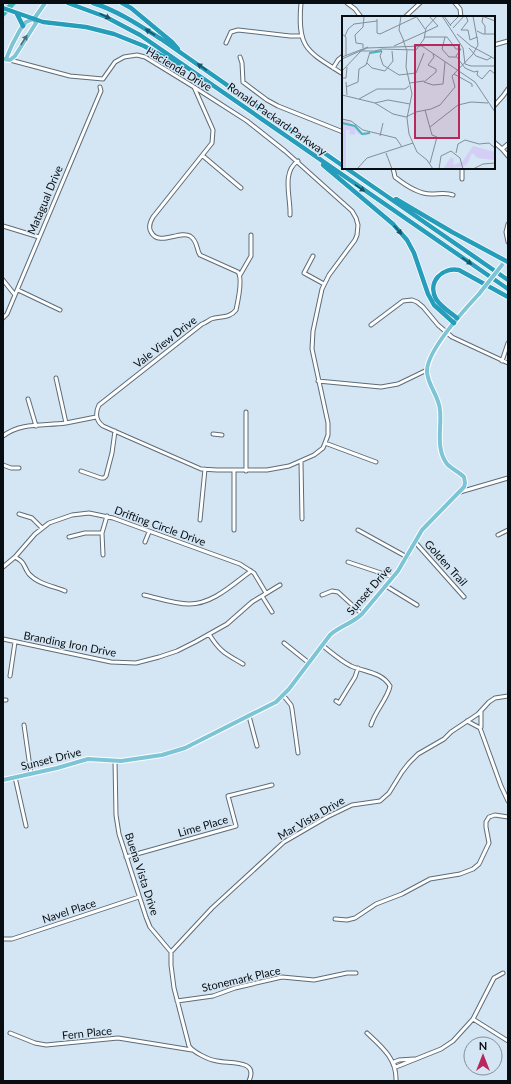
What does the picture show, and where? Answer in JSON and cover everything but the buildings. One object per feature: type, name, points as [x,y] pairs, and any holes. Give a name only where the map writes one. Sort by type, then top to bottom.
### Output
[{"type":"highway","name":"Ronald Packard Parkway","points":[[68,3],[94,12],[129,28],[508,289]]},
{"type":"highway","name":"Ronald Packard Parkway","points":[[94,3],[134,22],[342,165]]},
{"type":"highway","points":[[122,3],[131,8],[172,42],[182,54]]},
{"type":"highway","points":[[3,8],[16,12],[22,16],[43,22],[86,27],[114,34],[144,46],[205,80]]},
{"type":"highway","points":[[22,16],[23,26]]},
{"type":"highway","points":[[305,150],[393,224],[400,232],[414,253],[430,299],[438,309],[454,323]]},
{"type":"highway","points":[[348,169],[446,228],[507,260]]},
{"type":"highway","points":[[360,177],[508,280]]},
{"type":"highway","points":[[457,318],[439,302],[433,290],[437,278],[447,270],[463,272],[508,297]]},
{"type":"main road","points":[[6,58],[23,26],[26,22],[34,19],[45,3]]},
{"type":"main road","points":[[6,58],[15,56],[36,23],[34,19]]},
{"type":"main road","points":[[460,492],[464,486],[465,480],[463,475],[447,463],[442,451],[440,440],[440,408],[436,394],[429,380],[427,370],[429,362],[436,349],[457,318],[507,260]]},
{"type":"main road","name":"Sunset Drive","points":[[3,780],[57,768],[88,759],[115,761],[171,753],[186,748],[267,707],[283,695],[336,630],[356,621],[393,577],[407,557],[422,530],[460,492]]},
{"type":"street","points":[[301,3],[299,22],[301,36],[312,53],[342,73]]},
{"type":"street","points":[[347,3],[355,9],[360,16]]},
{"type":"street","points":[[406,16],[420,3]]},
{"type":"street","points":[[455,3],[460,9],[462,16]]},
{"type":"street","points":[[226,43],[233,31],[238,30],[301,36]]},
{"type":"street","points":[[495,45],[508,41]]},
{"type":"street","name":"Hacienda Drive","points":[[6,58],[70,76],[103,80],[115,62],[124,57],[137,55],[145,57],[247,121],[298,161],[352,211],[357,221],[357,235],[355,240],[324,284]]},
{"type":"street","points":[[240,57],[242,62],[243,82],[267,100],[278,106],[342,132]]},
{"type":"street","points":[[333,68],[342,57]]},
{"type":"street","name":"Matagual Drive","points":[[3,318],[7,314],[18,290],[39,237],[98,100],[101,91],[100,87]]},
{"type":"street","points":[[194,87],[213,130],[212,143],[153,217],[150,230],[152,234],[161,238],[186,235],[191,236],[196,241],[200,255],[234,269],[240,275],[251,256],[251,235]]},
{"type":"street","points":[[495,105],[508,89]]},
{"type":"street","points":[[495,143],[508,156]]},
{"type":"street","points":[[502,149],[508,144]]},
{"type":"street","points":[[203,156],[241,188]]},
{"type":"street","points":[[290,215],[289,174],[292,166],[298,161]]},
{"type":"street","points":[[393,169],[395,177],[411,188],[430,194],[448,193],[453,195]]},
{"type":"street","points":[[462,169],[462,179]]},
{"type":"street","points":[[508,224],[506,232],[508,242]]},
{"type":"street","points":[[3,226],[39,237]]},
{"type":"street","points":[[3,436],[24,426],[66,423],[96,417],[100,424],[192,466],[205,469],[234,471],[274,470],[301,462],[323,448],[328,435],[328,423],[312,349],[312,339],[324,284],[304,273],[313,256]]},
{"type":"street","name":"Vale View Drive","points":[[96,417],[99,405],[202,324],[211,319],[227,317],[233,314],[237,305],[241,280],[240,275]]},
{"type":"street","points":[[3,280],[15,295]]},
{"type":"street","points":[[18,290],[60,310]]},
{"type":"street","points":[[371,325],[403,302],[412,300],[423,307],[438,325],[457,340],[508,363]]},
{"type":"street","points":[[502,360],[508,343]]},
{"type":"street","points":[[318,381],[381,387],[398,384],[427,370]]},
{"type":"street","points":[[56,378],[66,423]]},
{"type":"street","points":[[28,399],[36,426]]},
{"type":"street","points":[[246,412],[246,471]]},
{"type":"street","points":[[81,471],[101,478],[106,476],[112,453],[115,431]]},
{"type":"street","points":[[213,434],[222,434]]},
{"type":"street","points":[[325,443],[376,462]]},
{"type":"street","points":[[301,462],[302,519]]},
{"type":"street","points":[[3,465],[11,468],[19,468]]},
{"type":"street","points":[[200,520],[205,469]]},
{"type":"street","points":[[234,471],[234,530]]},
{"type":"street","points":[[460,492],[508,478]]},
{"type":"street","name":"Drifting Circle Drive","points":[[3,566],[15,557],[25,543],[42,528],[60,518],[89,513],[107,516],[240,564],[251,571],[266,593]]},
{"type":"street","points":[[18,514],[32,518],[42,528]]},
{"type":"street","points":[[103,554],[102,533],[107,516]]},
{"type":"street","points":[[358,530],[407,557]]},
{"type":"street","points":[[498,534],[508,530]]},
{"type":"street","points":[[145,542],[149,532]]},
{"type":"street","points":[[69,537],[84,533],[102,533]]},
{"type":"street","name":"Golden Trail","points":[[415,542],[464,597]]},
{"type":"street","points":[[15,557],[21,560],[28,573],[36,580],[65,591]]},
{"type":"street","points":[[348,562],[393,577]]},
{"type":"street","points":[[144,595],[182,603],[200,603],[214,597],[251,571]]},
{"type":"street","name":"Branding Iron Drive","points":[[3,639],[111,662],[136,663],[177,651],[209,634],[227,624],[252,602],[280,585]]},
{"type":"street","points":[[386,586],[417,605]]},
{"type":"street","points":[[322,595],[332,591],[338,592],[362,614]]},
{"type":"street","points":[[262,596],[272,612]]},
{"type":"street","points":[[209,634],[222,652],[243,664]]},
{"type":"street","points":[[10,676],[15,642]]},
{"type":"street","points":[[284,642],[309,663]]},
{"type":"street","points":[[323,646],[343,661],[358,668],[374,672],[388,681],[390,686],[389,690],[373,717],[371,725]]},
{"type":"street","points":[[336,702],[339,703],[358,668]]},
{"type":"street","points":[[283,695],[291,705],[298,753]]},
{"type":"street","name":"Mar Vista Drive","points":[[171,952],[212,908],[284,842],[327,817],[352,805],[376,803],[380,801],[389,793],[409,763],[430,746],[444,739],[481,711],[489,702],[495,698],[508,696]]},
{"type":"street","points":[[481,711],[480,724],[482,733]]},
{"type":"street","points":[[249,716],[257,746]]},
{"type":"street","points":[[467,721],[480,728],[508,801]]},
{"type":"street","points":[[24,725],[31,774]]},
{"type":"street","name":"Buena Vista Drive","points":[[115,761],[116,815],[119,834],[150,927],[171,952]]},
{"type":"street","points":[[15,777],[26,826]]},
{"type":"street","name":"Lime Place","points":[[126,857],[236,826],[228,796],[272,785]]},
{"type":"street","points":[[335,919],[347,920],[355,918],[376,904],[402,894],[430,879],[460,874],[473,869],[479,864],[489,843],[486,827],[486,822],[489,817],[495,815],[508,817]]},
{"type":"street","name":"Navel Place","points":[[3,939],[12,939],[139,897]]},
{"type":"street","points":[[171,952],[173,981],[177,1001],[186,1040],[192,1050],[214,1061],[239,1063],[247,1066],[252,1076],[249,1081]]},
{"type":"street","name":"Stonemark Place","points":[[177,1001],[213,996],[235,988],[282,977],[314,980],[348,973],[356,973]]},
{"type":"street","points":[[394,1064],[396,1067],[441,1049],[453,1041],[473,1020],[494,978],[503,973]]},
{"type":"street","points":[[473,1020],[508,1041]]},
{"type":"street","name":"Fern Place","points":[[10,1033],[35,1043],[46,1045],[118,1038],[192,1050]]},
{"type":"street","points":[[367,1033],[390,1055],[394,1064],[396,1081]]},
{"type":"street","points":[[394,1064],[399,1060],[414,1059]]},
{"type":"waterway","points":[[3,14],[13,3]]}]
